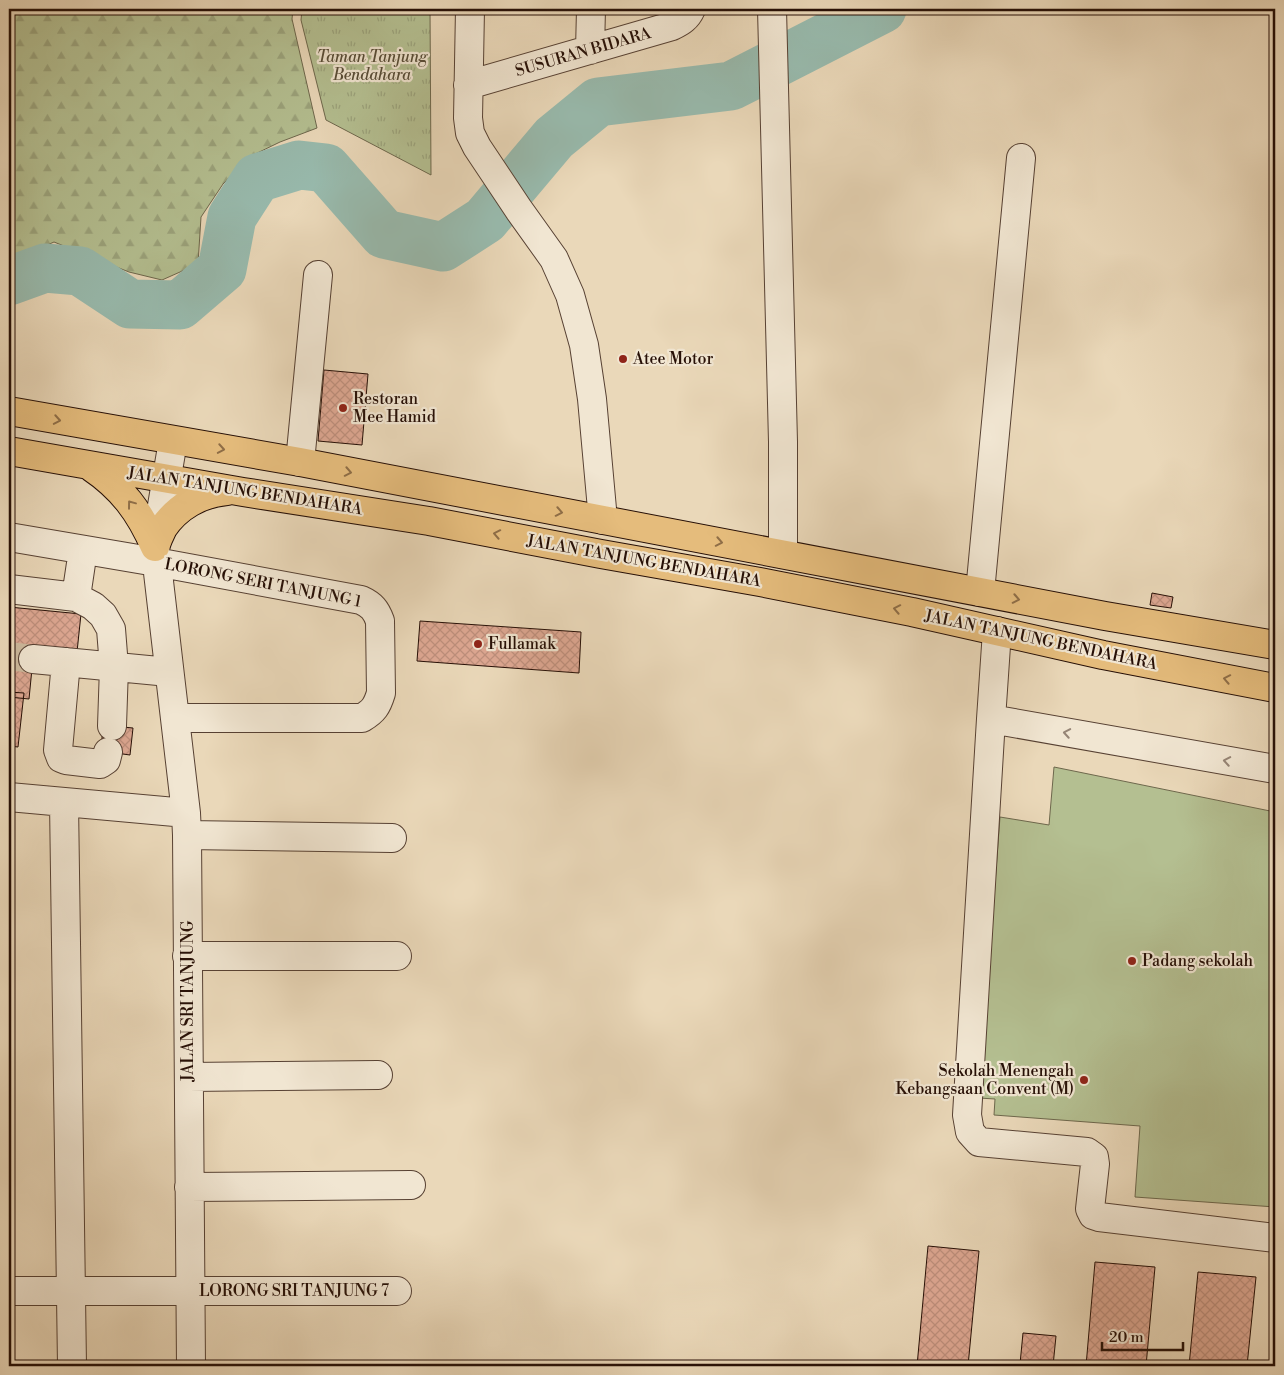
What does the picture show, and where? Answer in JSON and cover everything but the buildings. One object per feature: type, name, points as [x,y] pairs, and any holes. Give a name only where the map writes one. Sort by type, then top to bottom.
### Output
[{"type":"main road","name":"JALAN TANJUNG BENDAHARA","points":[[9,411],[300,462],[1105,616],[1275,645]]},
{"type":"main road","name":"JALAN TANJUNG BENDAHARA","points":[[9,451],[243,492],[429,521],[610,556],[760,582],[912,612],[1102,655],[1275,688]]},
{"type":"main road","points":[[87,465],[115,486],[128,499],[143,522],[155,554]]},
{"type":"main road","points":[[155,554],[162,530],[174,515],[189,503],[206,495],[224,491],[243,492]]},
{"type":"street","points":[[470,9],[468,85],[470,133],[477,147],[554,259],[570,295],[584,345],[592,399],[603,520]]},
{"type":"street","points":[[590,50],[591,9]]},
{"type":"street","name":"SUSURAN BIDARA","points":[[468,85],[672,26],[682,21],[692,9]]},
{"type":"street","points":[[772,12],[783,442],[783,554]]},
{"type":"street","points":[[980,592],[1021,158]]},
{"type":"street","points":[[300,462],[318,275]]},
{"type":"street","name":"JALAN SRI TANJUNG","points":[[173,441],[155,554],[187,824],[191,1366]]},
{"type":"street","name":"LORONG SERI TANJUNG 1","points":[[9,537],[83,550],[155,554],[361,600],[371,604],[376,612],[380,621],[381,693],[378,704],[371,713],[362,718],[175,718]]},
{"type":"street","points":[[76,597],[83,550]]},
{"type":"street","points":[[9,589],[76,597],[93,606],[103,615],[110,629],[114,667],[112,726]]},
{"type":"street","points":[[997,631],[967,1115],[970,1132],[979,1142],[1087,1152],[1094,1157],[1095,1164],[1090,1209],[1093,1215],[1099,1218],[1275,1238]]},
{"type":"street","points":[[33,659],[169,672]]},
{"type":"street","points":[[66,662],[58,750],[61,758],[100,764],[106,760],[108,752]]},
{"type":"street","points":[[991,719],[1275,769]]},
{"type":"street","points":[[9,797],[64,802],[187,824],[392,838]]},
{"type":"street","points":[[64,802],[72,1366]]},
{"type":"street","points":[[187,956],[397,956]]},
{"type":"street","points":[[188,1077],[378,1075]]},
{"type":"street","points":[[189,1187],[411,1185]]},
{"type":"street","name":"LORONG SRI TANJUNG 7","points":[[9,1291],[397,1291]]},
{"type":"green space","points":[[9,9],[293,9],[292,19],[317,128],[280,142],[249,157],[223,184],[201,217],[198,264],[162,280],[129,272],[54,242],[9,262]]},
{"type":"green space","name":"Taman Tanjung Bendahara","points":[[302,9],[430,9],[431,175],[326,120],[301,20]]},
{"type":"green space","name":"Padang sekolah","points":[[1054,767],[1275,812],[1275,1207],[1135,1197],[1140,1126],[994,1115],[995,1099],[979,1098],[1000,817],[1049,825]]},
{"type":"waterway","points":[[9,281],[45,268],[80,271],[130,304],[180,305],[222,269],[232,217],[257,178],[299,165],[326,168],[384,234],[443,247],[485,220],[554,138],[598,102],[731,86],[882,9]]},
{"type":"tunnel","points":[[9,656],[33,659]]},
{"type":"place","name":"Atee Motor","points":[[623,359]]},
{"type":"place","name":"Restoran Mee Hamid","points":[[343,408]]},
{"type":"place","name":"Fullamak","points":[[478,644]]},
{"type":"place","name":"Padang sekolah","points":[[1132,961]]},
{"type":"place","name":"Sekolah Menengah Kebangsaan Convent (M)","points":[[1084,1080]]}]
